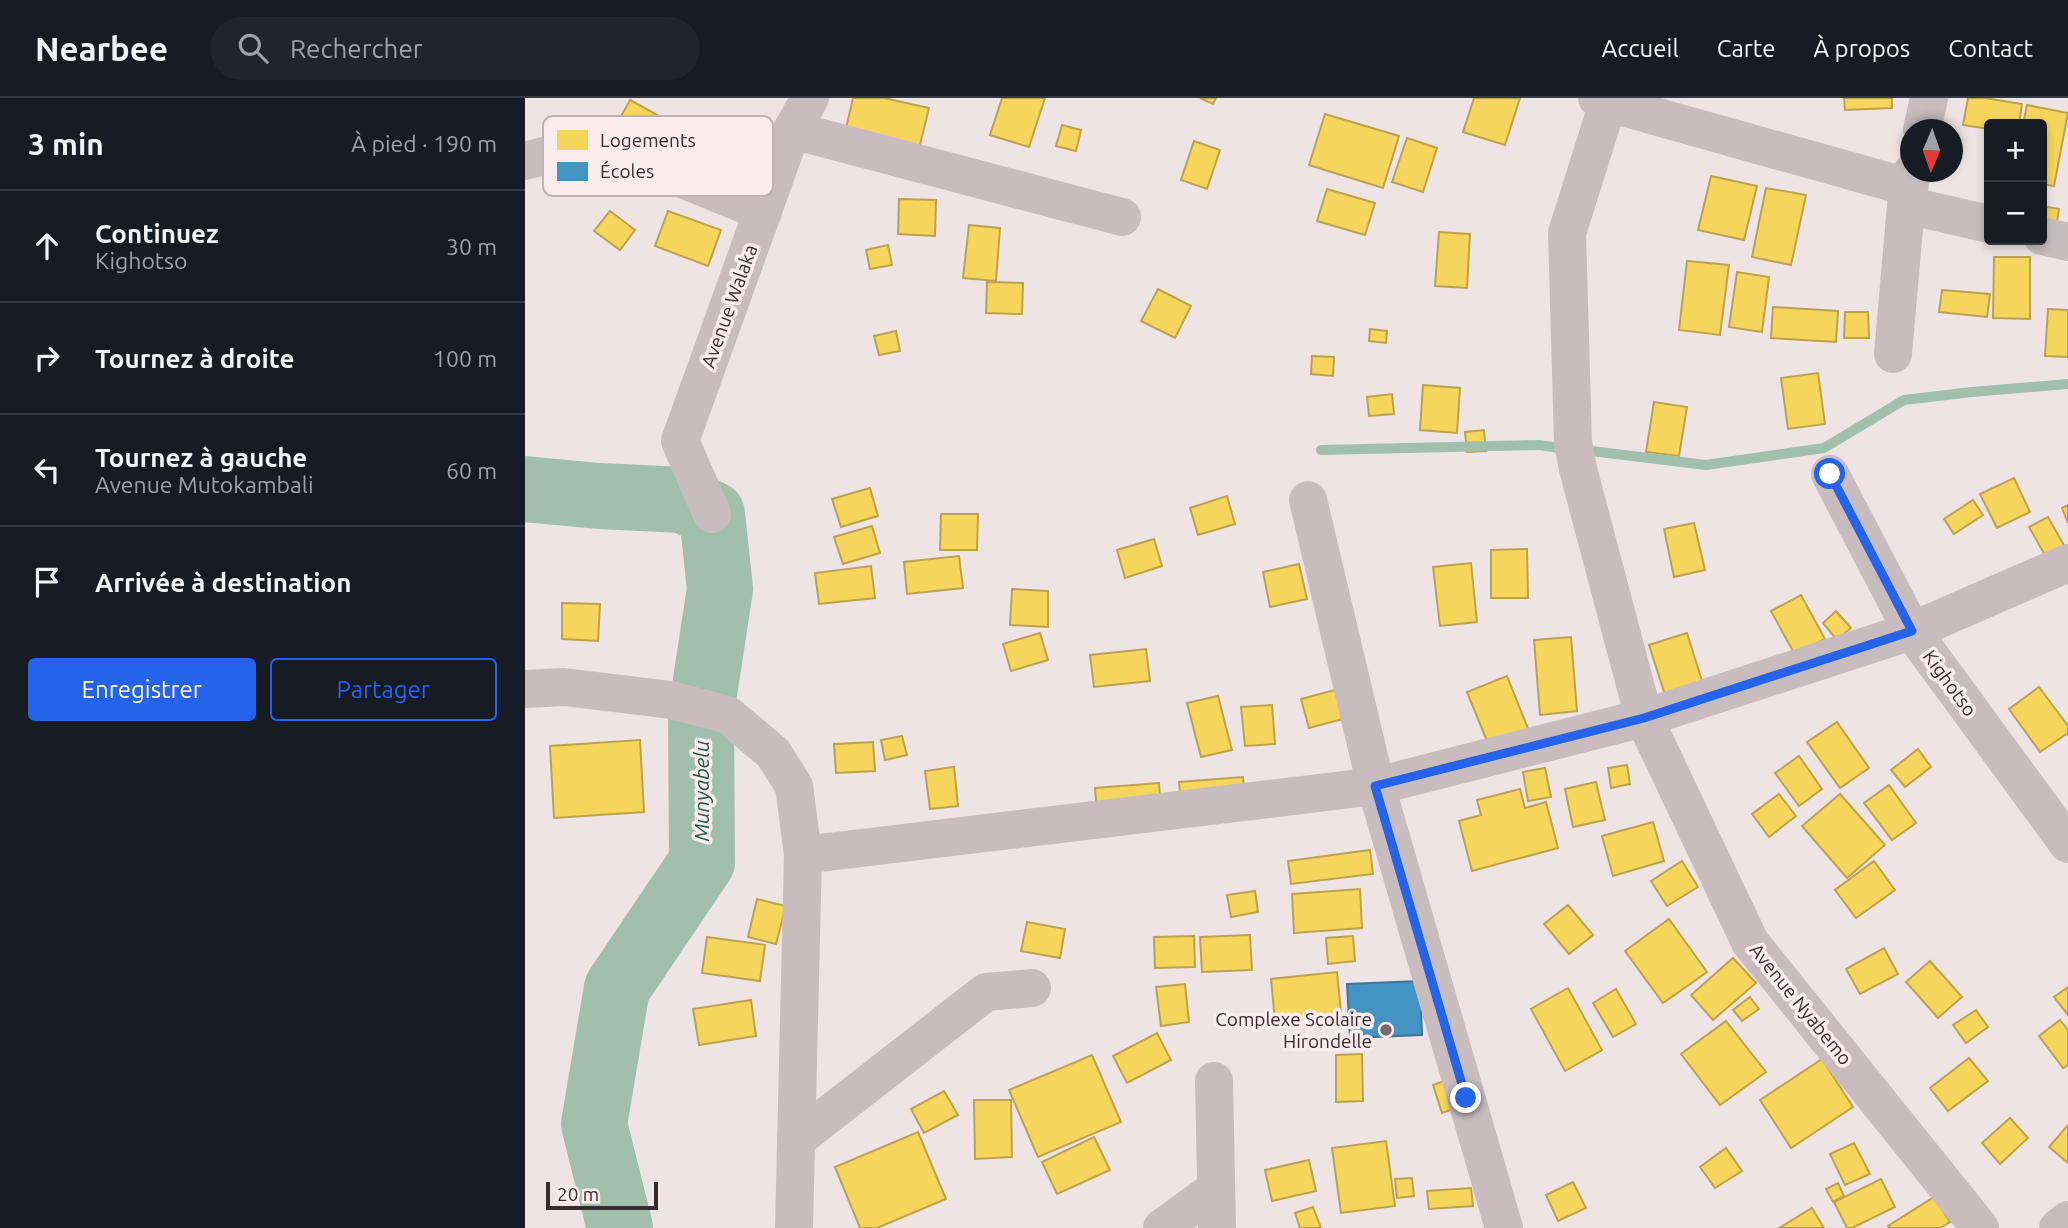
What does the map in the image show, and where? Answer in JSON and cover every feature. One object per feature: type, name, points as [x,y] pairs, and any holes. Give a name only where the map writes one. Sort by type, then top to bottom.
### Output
[{"type":"street","points":[[1924,119],[1929,98]]},
{"type":"street","points":[[1603,101],[1908,188],[1984,222]]},
{"type":"street","name":"Avenue Nyabemo","points":[[1603,101],[1567,233],[1576,459],[1644,718],[1750,942],[1980,1228]]},
{"type":"street","points":[[801,114],[1122,217]]},
{"type":"street","name":"Avenue Walaka","points":[[773,186],[801,114]]},
{"type":"street","points":[[525,161],[543,156]]},
{"type":"street","points":[[1893,354],[1908,188]]},
{"type":"street","points":[[724,196],[763,212]]},
{"type":"street","name":"Avenue Walaka","points":[[712,514],[680,441],[769,196]]},
{"type":"street","points":[[2047,237],[2068,242]]},
{"type":"street","name":"Kighotso","points":[[1830,474],[1912,631],[2068,844]]},
{"type":"street","points":[[1307,500],[1375,786],[1504,1228]]},
{"type":"street","points":[[803,855],[1375,786],[1644,718],[1912,631],[2068,564]]},
{"type":"street","points":[[525,689],[564,687],[671,700],[727,715],[773,753],[794,786],[803,855],[794,1228]]},
{"type":"street","points":[[796,1140],[986,992],[1032,988]]},
{"type":"street","points":[[1214,1081],[1217,1228]]},
{"type":"street","points":[[1162,1228],[1216,1189]]},
{"type":"street","points":[[2058,1228],[2068,1220]]},
{"type":"building: Logements","points":[[853,98],[884,98],[929,108],[917,157],[843,141]]},
{"type":"building: Logements","points":[[1002,98],[1045,98],[1029,147],[990,135]]},
{"type":"building: Logements","points":[[1200,98],[1216,98],[1213,104]]},
{"type":"building: Logements","points":[[1474,98],[1520,98],[1505,145],[1463,132]]},
{"type":"building: Logements","points":[[1844,98],[1892,98],[1892,108],[1845,110]]},
{"type":"building: Logements","points":[[1968,98],[2022,104],[2020,119],[1984,119],[1984,128],[1963,125]]},
{"type":"building: Logements","points":[[630,100],[659,116],[621,116]]},
{"type":"building: Logements","points":[[2027,105],[2068,113],[2054,186],[2047,185],[2047,119],[2024,119]]},
{"type":"building: Logements","points":[[1325,114],[1399,136],[1383,188],[1309,165]]},
{"type":"building: Logements","points":[[1062,125],[1081,130],[1076,151],[1056,146]]},
{"type":"building: Logements","points":[[1407,138],[1437,148],[1423,192],[1392,182]]},
{"type":"building: Logements","points":[[1194,141],[1220,150],[1207,189],[1181,180]]},
{"type":"building: Logements","points":[[1711,176],[1757,186],[1744,240],[1698,230]]},
{"type":"building: Logements","points":[[1766,188],[1806,195],[1791,265],[1752,257]]},
{"type":"building: Logements","points":[[1327,189],[1375,203],[1365,235],[1317,221]]},
{"type":"building: Logements","points":[[707,196],[733,196],[728,206]]},
{"type":"building: Logements","points":[[899,199],[936,200],[935,236],[898,234]]},
{"type":"building: Logements","points":[[2047,207],[2059,209],[2054,241],[2047,240]]},
{"type":"building: Logements","points":[[610,211],[635,230],[620,250],[594,231]]},
{"type":"building: Logements","points":[[668,211],[721,230],[708,266],[655,246]]},
{"type":"building: Logements","points":[[969,225],[1000,228],[996,281],[963,278]]},
{"type":"building: Logements","points":[[1439,232],[1470,234],[1467,288],[1435,286]]},
{"type":"building: Logements","points":[[888,245],[892,265],[870,269],[866,250]]},
{"type":"building: Logements","points":[[1994,257],[2030,257],[2030,319],[1993,318]]},
{"type":"building: Logements","points":[[1687,261],[1729,265],[1720,335],[1679,330]]},
{"type":"building: Logements","points":[[1737,272],[1769,277],[1762,332],[1729,327]]},
{"type":"building: Logements","points":[[987,282],[1023,283],[1022,314],[986,313]]},
{"type":"building: Logements","points":[[1158,289],[1191,306],[1175,338],[1141,321]]},
{"type":"building: Logements","points":[[1942,290],[1990,294],[1987,317],[1939,312]]},
{"type":"building: Logements","points":[[1773,307],[1838,311],[1836,342],[1771,338]]},
{"type":"building: Logements","points":[[2048,309],[2068,310],[2068,357],[2045,356]]},
{"type":"building: Logements","points":[[1845,312],[1868,312],[1869,338],[1844,338]]},
{"type":"building: Logements","points":[[1370,329],[1387,331],[1386,343],[1369,341]]},
{"type":"building: Logements","points":[[896,331],[900,351],[879,355],[874,336]]},
{"type":"building: Logements","points":[[1312,356],[1334,357],[1333,376],[1311,374]]},
{"type":"building: Logements","points":[[1818,373],[1825,424],[1788,429],[1781,378]]},
{"type":"building: Logements","points":[[1423,385],[1460,388],[1457,433],[1420,430]]},
{"type":"building: Logements","points":[[1392,394],[1394,414],[1369,416],[1367,397]]},
{"type":"building: Logements","points":[[1654,402],[1687,407],[1679,456],[1646,452]]},
{"type":"building: Logements","points":[[1484,430],[1486,451],[1467,452],[1465,432]]},
{"type":"building: Logements","points":[[2014,478],[2030,512],[1997,528],[1980,494]]},
{"type":"building: Logements","points":[[870,488],[878,516],[841,527],[832,499]]},
{"type":"building: Logements","points":[[1227,496],[1235,524],[1198,535],[1190,508]]},
{"type":"building: Logements","points":[[1973,500],[1983,515],[1954,534],[1944,519]]},
{"type":"building: Logements","points":[[2068,505],[2068,523],[2062,508]]},
{"type":"building: Logements","points":[[941,514],[978,514],[977,550],[940,550]]},
{"type":"building: Logements","points":[[2048,517],[2065,547],[2046,557],[2029,527]]},
{"type":"building: Logements","points":[[1694,523],[1705,570],[1674,577],[1664,529]]},
{"type":"building: Logements","points":[[872,526],[880,553],[843,564],[834,537]]},
{"type":"building: Logements","points":[[1154,539],[1162,566],[1125,578],[1117,550]]},
{"type":"building: Logements","points":[[1527,549],[1528,598],[1491,598],[1491,550]]},
{"type":"building: Logements","points":[[959,556],[963,588],[907,594],[904,562]]},
{"type":"building: Logements","points":[[1471,563],[1477,622],[1440,626],[1433,567]]},
{"type":"building: Logements","points":[[1299,564],[1307,599],[1270,607],[1263,572]]},
{"type":"building: Logements","points":[[871,566],[875,598],[819,604],[815,573]]},
{"type":"building: Logements","points":[[1012,589],[1048,591],[1048,627],[1010,625]]},
{"type":"building: Logements","points":[[1801,595],[1825,639],[1795,655],[1771,611]]},
{"type":"building: Logements","points":[[562,603],[600,604],[598,641],[562,639]]},
{"type":"building: Logements","points":[[1836,611],[1851,628],[1837,640],[1823,623]]},
{"type":"building: Logements","points":[[1040,633],[1048,660],[1011,671],[1003,644]]},
{"type":"building: Logements","points":[[1687,633],[1704,687],[1666,698],[1649,645]]},
{"type":"building: Logements","points":[[1571,637],[1577,711],[1540,715],[1534,640]]},
{"type":"building: Logements","points":[[1146,649],[1150,681],[1094,687],[1090,655]]},
{"type":"building: Logements","points":[[1507,676],[1529,731],[1489,746],[1467,692]]},
{"type":"building: Logements","points":[[2039,687],[2068,726],[2068,733],[2040,752],[2009,709]]},
{"type":"building: Logements","points":[[1335,690],[1343,719],[1309,728],[1301,699]]},
{"type":"building: Logements","points":[[1218,696],[1232,750],[1201,757],[1187,703]]},
{"type":"building: Logements","points":[[1272,705],[1275,744],[1245,746],[1241,707]]},
{"type":"building: Logements","points":[[1837,722],[1869,768],[1840,788],[1807,742]]},
{"type":"building: Logements","points":[[902,736],[907,755],[885,760],[881,740]]},
{"type":"building: Logements","points":[[640,740],[644,812],[554,818],[550,746]]},
{"type":"building: Logements","points":[[873,742],[875,771],[836,773],[834,744]]},
{"type":"building: Logements","points":[[1918,749],[1931,767],[1905,787],[1891,770]]},
{"type":"building: Logements","points":[[1799,756],[1822,789],[1799,806],[1775,773]]},
{"type":"building: Logements","points":[[1627,765],[1630,784],[1611,788],[1608,768]]},
{"type":"building: Logements","points":[[954,767],[958,806],[930,809],[925,771]]},
{"type":"building: Logements","points":[[1545,768],[1551,797],[1528,801],[1523,772]]},
{"type":"building: Logements","points":[[1243,777],[1245,802],[1181,806],[1179,782]]},
{"type":"building: Logements","points":[[1596,782],[1605,820],[1573,827],[1565,789]]},
{"type":"building: Logements","points":[[1159,783],[1161,808],[1097,812],[1095,788]]},
{"type":"building: Logements","points":[[1889,785],[1916,823],[1892,840],[1864,803]]},
{"type":"building: Logements","points":[[1520,789],[1525,808],[1546,802],[1558,848],[1472,871],[1459,821],[1481,815],[1477,800]]},
{"type":"building: Logements","points":[[1779,794],[1796,816],[1769,837],[1752,814]]},
{"type":"building: Logements","points":[[1840,794],[1885,845],[1847,878],[1802,826]]},
{"type":"building: Logements","points":[[1653,822],[1664,861],[1613,876],[1602,836]]},
{"type":"building: Logements","points":[[1370,850],[1373,874],[1291,884],[1288,861]]},
{"type":"building: Logements","points":[[1682,861],[1698,887],[1667,906],[1651,881]]},
{"type":"building: Logements","points":[[1874,861],[1895,890],[1856,918],[1835,890]]},
{"type":"building: Logements","points":[[1360,889],[1362,928],[1294,933],[1292,894]]},
{"type":"building: Logements","points":[[1255,891],[1258,912],[1231,917],[1227,895]]},
{"type":"building: Logements","points":[[757,899],[786,906],[776,944],[748,937]]},
{"type":"building: Logements","points":[[1568,905],[1593,935],[1569,954],[1544,924]]},
{"type":"building: Logements","points":[[1669,919],[1707,972],[1663,1003],[1625,951]]},
{"type":"building: Logements","points":[[1027,922],[1065,929],[1060,958],[1021,951]]},
{"type":"building: Logements","points":[[1250,935],[1252,970],[1202,972],[1200,937]]},
{"type":"building: Logements","points":[[1194,936],[1195,967],[1155,968],[1154,937]]},
{"type":"building: Logements","points":[[1353,936],[1355,961],[1328,964],[1326,938]]},
{"type":"building: Logements","points":[[707,937],[765,945],[760,981],[702,973]]},
{"type":"building: Logements","points":[[1884,948],[1898,974],[1860,994],[1846,969]]},
{"type":"building: Logements","points":[[1733,958],[1756,983],[1713,1020],[1691,995]]},
{"type":"building: Logements","points":[[1930,961],[1962,997],[1938,1018],[1906,982]]},
{"type":"building: Logements","points":[[1337,972],[1341,1013],[1275,1021],[1271,979]]},
{"type":"building: Logements","points":[[1185,984],[1189,1022],[1161,1026],[1156,987]]},
{"type":"building: Logements","points":[[2068,987],[2068,1015],[2054,997]]},
{"type":"building: Logements","points":[[1568,988],[1602,1050],[1565,1071],[1531,1009]]},
{"type":"building: Logements","points":[[1616,989],[1636,1024],[1613,1037],[1593,1003]]},
{"type":"building: Logements","points":[[1750,997],[1759,1009],[1742,1021],[1733,1010]]},
{"type":"building: Logements","points":[[751,1000],[756,1036],[699,1045],[693,1009]]},
{"type":"building: Logements","points":[[1976,1010],[1988,1027],[1966,1043],[1953,1025]]},
{"type":"building: Logements","points":[[2060,1020],[2068,1030],[2068,1065],[2063,1068],[2039,1036]]},
{"type":"building: Logements","points":[[1726,1021],[1766,1072],[1720,1105],[1681,1054]]},
{"type":"building: Logements","points":[[1157,1033],[1171,1060],[1127,1083],[1113,1056]]},
{"type":"building: Logements","points":[[1362,1054],[1363,1101],[1336,1102],[1336,1055]]},
{"type":"building: Logements","points":[[1092,1055],[1121,1122],[1038,1157],[1009,1090]]},
{"type":"building: Logements","points":[[1969,1058],[1988,1081],[1948,1111],[1930,1088]]},
{"type":"building: Logements","points":[[1822,1059],[1853,1107],[1791,1148],[1760,1100]]},
{"type":"building: Logements","points":[[1449,1079],[1459,1107],[1442,1113],[1433,1085]]},
{"type":"building: Logements","points":[[944,1091],[958,1115],[924,1133],[911,1109]]},
{"type":"building: Logements","points":[[974,1100],[1011,1100],[1012,1157],[975,1159]]},
{"type":"building: Logements","points":[[2010,1118],[2028,1138],[2000,1164],[1982,1143]]},
{"type":"building: Logements","points":[[2068,1125],[2068,1163],[2049,1147]]},
{"type":"building: Logements","points":[[918,1132],[946,1199],[877,1228],[860,1228],[835,1167]]},
{"type":"building: Logements","points":[[1094,1137],[1110,1170],[1057,1194],[1042,1162]]},
{"type":"building: Logements","points":[[1386,1141],[1395,1206],[1341,1213],[1332,1148]]},
{"type":"building: Logements","points":[[1854,1143],[1870,1174],[1845,1185],[1830,1154]]},
{"type":"building: Logements","points":[[1726,1148],[1742,1171],[1715,1188],[1700,1167]]},
{"type":"building: Logements","points":[[1309,1160],[1316,1191],[1272,1201],[1265,1170]]},
{"type":"building: Logements","points":[[1412,1178],[1414,1196],[1397,1198],[1395,1179]]},
{"type":"building: Logements","points":[[1881,1179],[1895,1207],[1847,1228],[1834,1202]]},
{"type":"building: Logements","points":[[1573,1182],[1586,1208],[1558,1221],[1546,1195]]},
{"type":"building: Logements","points":[[1838,1183],[1844,1196],[1833,1202],[1826,1189]]},
{"type":"building: Logements","points":[[1471,1188],[1473,1206],[1429,1209],[1427,1191]]},
{"type":"building: Logements","points":[[1934,1197],[1950,1222],[1940,1228],[1888,1226]]},
{"type":"building: Logements","points":[[1313,1207],[1321,1228],[1300,1228],[1295,1213]]},
{"type":"building: Logements","points":[[1812,1208],[1824,1228],[1779,1228]]},
{"type":"building: Écoles","points":[[1420,981],[1422,1035],[1350,1038],[1347,984]]},
{"type":"waterway","points":[[1583,450],[1706,465],[1824,448],[1904,400],[2068,384]]},
{"type":"waterway","points":[[1321,450],[1539,445],[1567,449]]},
{"type":"waterway","name":"Munyabelu","points":[[525,489],[683,500],[712,514],[720,589],[701,713],[702,862],[617,988],[594,1124],[620,1228]]},
{"type":"place","name":"Complexe Scolaire Hirondelle","points":[[1386,1030]]},
{"type":"route","points":[[1466,1098],[1375,786],[1644,718],[1912,631],[1830,474]]}]
